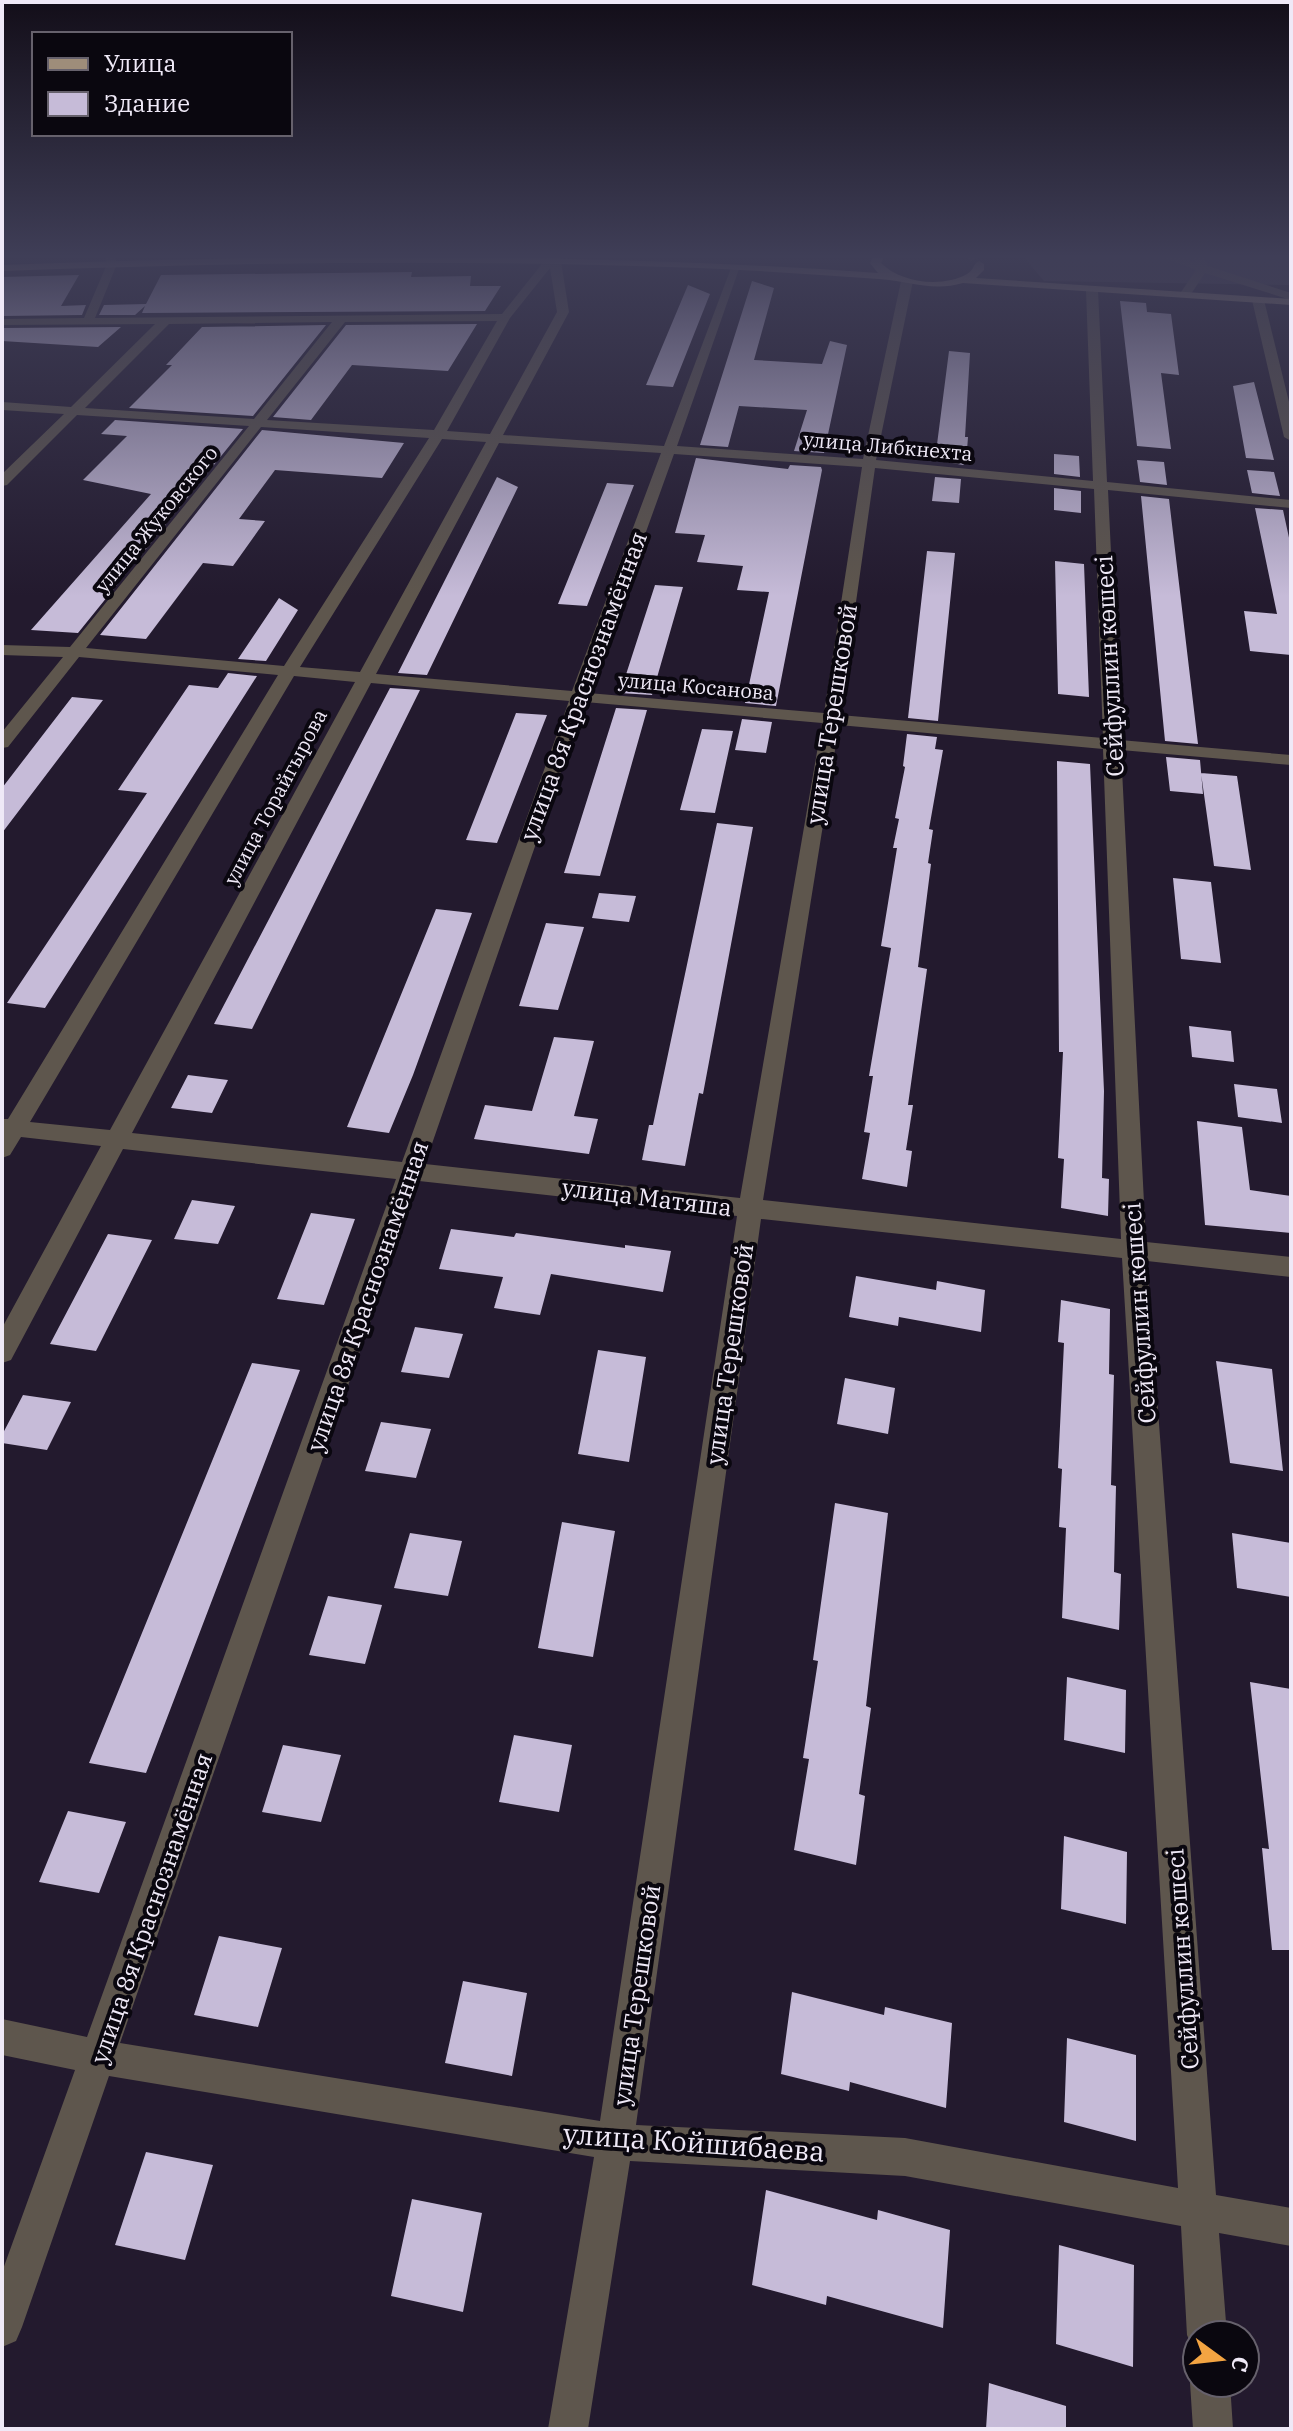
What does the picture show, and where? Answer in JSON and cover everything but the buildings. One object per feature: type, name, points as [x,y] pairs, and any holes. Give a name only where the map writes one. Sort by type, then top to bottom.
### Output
[{"type":"street","points":[[2,482],[118,368]]},
{"type":"street","name":"улица Жуковского","points":[[2,743],[302,368]]},
{"type":"street","name":"улица Торайгырова","points":[[6,1135],[289,671],[438,435],[476,368]]},
{"type":"street","name":"улица Торайгырова","points":[[2,1352],[533,368]]},
{"type":"street","name":"улица 8я Краснознамённая","points":[[2,2327],[578,698],[698,368]]},
{"type":"street","name":"улица Терешковой","points":[[568,2429],[615,2142],[750,1209],[885,368]]},
{"type":"street","name":"Сейфуллин көшесі","points":[[1090,368],[1101,487],[1134,1249],[1206,2319]]},
{"type":"street","points":[[1274,368],[1291,437]]},
{"type":"street","name":"улица Либкнехта","points":[[2,406],[869,463],[1291,504]]},
{"type":"street","name":"улица Косанова","points":[[2,650],[75,652],[1291,760]]},
{"type":"street","name":"улица Матяша","points":[[6,1135],[116,1138],[1291,1267]]},
{"type":"street","name":"улица Койшибаева","points":[[2,2037],[99,2057],[615,2142],[905,2157],[1291,2227]]},
{"type":"street","points":[[1211,2399],[1213,2429]]}]
